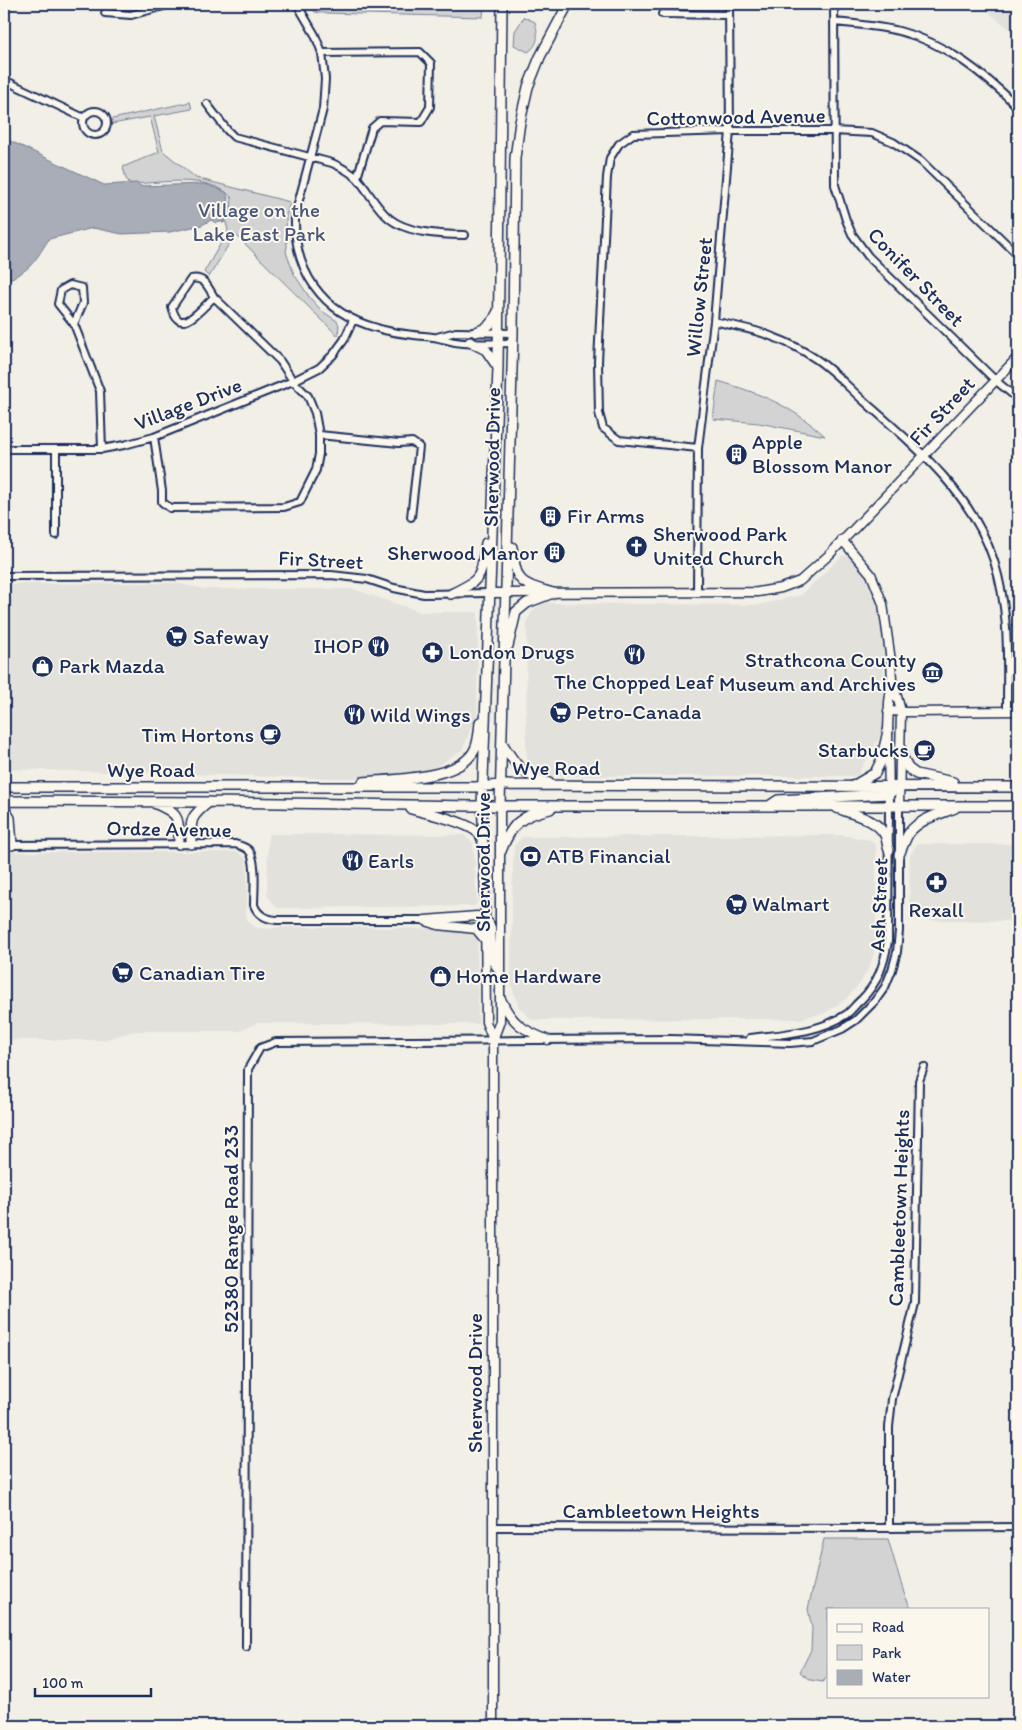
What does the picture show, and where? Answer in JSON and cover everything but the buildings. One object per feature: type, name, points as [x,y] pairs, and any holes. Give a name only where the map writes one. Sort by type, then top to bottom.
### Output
[{"type":"main road","name":"Sherwood Drive","points":[[482,806],[498,368],[502,4]]},
{"type":"main road","name":"Sherwood Drive","points":[[500,805],[513,333],[515,158],[520,122],[534,71],[568,4]]},
{"type":"main road","points":[[476,332],[492,323],[499,308]]},
{"type":"main road","points":[[470,342],[486,350],[493,357],[498,368]]},
{"type":"main road","points":[[451,594],[470,586],[478,578],[484,558],[492,506]]},
{"type":"main road","points":[[508,528],[515,567],[520,580],[530,586],[553,593]]},
{"type":"main road","points":[[504,660],[516,612],[526,603],[553,593]]},
{"type":"main road","points":[[320,787],[437,774],[462,764],[477,746],[482,694],[488,670]]},
{"type":"main road","points":[[851,787],[875,773],[881,761],[888,731]]},
{"type":"main road","points":[[502,743],[515,764],[524,772],[556,786]]},
{"type":"main road","points":[[900,751],[908,768],[916,774],[973,787]]},
{"type":"main road","name":"Wye Road","points":[[4,787],[482,787],[501,785],[851,787],[889,790],[899,786],[1018,787]]},
{"type":"main road","points":[[768,806],[778,800],[889,790]]},
{"type":"main road","name":"Wye Road","points":[[4,801],[152,801],[482,806],[1018,806]]},
{"type":"main road","points":[[152,801],[170,810],[177,816],[179,844]]},
{"type":"main road","points":[[191,844],[192,819],[198,810],[209,802]]},
{"type":"main road","points":[[398,805],[458,822],[480,835],[483,843]]},
{"type":"main road","points":[[899,855],[908,834],[914,827],[925,820],[961,805]]},
{"type":"main road","points":[[501,851],[511,828],[521,819],[537,812],[565,806]]},
{"type":"main road","points":[[830,806],[860,816],[873,824],[885,835],[889,850]]},
{"type":"main road","points":[[4,808],[10,818],[8,845]]},
{"type":"street","points":[[105,13],[131,15],[171,4]]},
{"type":"street","points":[[297,4],[315,35],[322,53],[325,79],[324,98],[295,215],[294,232],[304,271],[320,294],[332,306],[353,320],[375,328],[396,333],[436,337],[456,342],[512,343]]},
{"type":"street","name":"Willow Street","points":[[697,593],[698,448],[714,322],[730,131],[729,4]]},
{"type":"street","name":"Conifer Street","points":[[834,4],[836,185],[839,202],[852,234],[874,262],[995,380],[1018,399]]},
{"type":"street","points":[[662,14],[728,15]]},
{"type":"street","points":[[834,22],[887,28],[926,41],[949,52],[979,71],[1018,107]]},
{"type":"street","points":[[322,53],[420,52],[431,63],[430,108],[422,122],[380,121],[372,128],[357,178]]},
{"type":"street","points":[[4,80],[84,118]]},
{"type":"street","points":[[207,104],[234,137],[332,163],[357,178],[390,220],[419,231],[465,235]]},
{"type":"street","name":"Cottonwood Avenue","points":[[698,448],[619,440],[603,428],[599,413],[598,362],[607,177],[610,158],[619,144],[633,134],[730,131],[872,133],[907,150],[1018,255]]},
{"type":"street","points":[[154,437],[162,502],[170,508],[284,507],[300,502],[310,484],[317,462],[319,435],[315,413],[308,396],[293,380],[280,361],[214,297],[207,284],[198,278],[191,279],[172,307],[173,314],[176,319],[181,321],[189,320],[214,297]]},
{"type":"street","points":[[74,324],[82,303],[82,288],[70,285],[61,290],[58,304],[74,324],[100,391],[102,449]]},
{"type":"street","name":"Village Drive","points":[[4,449],[102,449],[154,437],[319,368],[333,355],[344,340],[353,320]]},
{"type":"street","points":[[714,322],[773,336],[817,360],[925,456],[954,488],[970,510],[983,533],[994,561],[1003,596],[1006,616],[1007,711]]},
{"type":"street","points":[[436,337],[456,332],[513,333]]},
{"type":"street","name":"Fir Street","points":[[4,576],[331,575],[366,579],[412,592],[451,594],[758,592],[781,588],[800,581],[925,456],[1018,357]]},
{"type":"street","points":[[319,435],[399,443],[412,442],[419,447],[410,517]]},
{"type":"street","points":[[56,448],[56,535]]},
{"type":"street","name":"Ash Street","points":[[493,1040],[731,1040],[790,1043],[812,1041],[842,1029],[856,1020],[875,1001],[885,987],[897,952],[899,931],[899,786],[902,711],[892,680],[886,622],[878,588],[871,574],[842,540]]},
{"type":"street","name":"Ash Street","points":[[731,1040],[798,1032],[828,1024],[848,1013],[873,986],[885,959],[888,941],[888,711],[892,680]]},
{"type":"street","points":[[888,711],[1018,711]]},
{"type":"street","name":"Sherwood Drive","points":[[493,1726],[493,1040],[500,1021],[500,805]]},
{"type":"street","name":"Sherwood Drive","points":[[482,806],[486,1022],[493,1040]]},
{"type":"street","name":"Ordze Avenue","points":[[8,845],[235,844],[248,849],[252,858],[254,905],[256,910],[267,919],[425,920]]},
{"type":"street","points":[[425,920],[477,916],[485,920],[490,924],[493,962],[500,972]]},
{"type":"street","points":[[425,920],[438,925],[476,929],[485,940]]},
{"type":"street","points":[[500,998],[510,1016],[520,1027],[548,1040]]},
{"type":"street","name":"52380 Range Road 233","points":[[246,1646],[248,1069],[260,1048],[276,1042],[493,1040]]},
{"type":"street","name":"Cambleetown Heights","points":[[889,1528],[889,1427],[892,1399],[915,1303],[919,1081],[924,1067]]},
{"type":"street","name":"Cambleetown Heights","points":[[493,1527],[1018,1527]]},
{"type":"shaded area","points":[[972,4],[1018,4],[1018,36],[987,11]]},
{"type":"shaded area","points":[[842,556],[851,556],[864,572],[875,591],[884,631],[883,731],[857,776],[545,776],[529,767],[526,749],[527,621],[533,610],[544,603],[758,605],[801,595]]},
{"type":"shaded area","points":[[175,583],[205,589],[353,589],[421,612],[478,612],[477,714],[462,750],[430,771],[387,778],[319,778],[4,769],[4,584]]},
{"type":"shaded area","points":[[268,834],[464,835],[473,843],[477,903],[474,906],[277,908],[267,895]]},
{"type":"shaded area","points":[[842,835],[871,840],[876,846],[876,945],[870,965],[861,982],[846,999],[825,1013],[799,1019],[532,1020],[519,1007],[511,985],[512,902],[514,846],[522,837]]},
{"type":"shaded area","points":[[917,844],[1018,844],[1018,921],[909,920],[910,855]]},
{"type":"shaded area","points":[[4,852],[238,852],[247,860],[245,912],[248,921],[256,928],[361,927],[474,930],[477,934],[478,1024],[257,1023],[240,1031],[134,1031],[103,1040],[4,1040]]},
{"type":"green space","points":[[309,4],[484,4],[483,17],[323,13],[315,12]]},
{"type":"green space","points":[[524,17],[535,22],[537,31],[535,46],[528,52],[514,45],[515,31]]},
{"type":"green space","name":"Village on the Lake East Park","points":[[190,102],[192,109],[154,116],[163,151],[196,178],[290,202],[286,217],[286,252],[294,274],[310,298],[322,311],[337,321],[339,325],[338,336],[235,234],[209,277],[204,272],[228,231],[226,222],[222,223],[229,215],[232,198],[223,190],[198,182],[170,181],[131,184],[126,179],[123,167],[159,152],[150,117],[112,124],[112,119]]},
{"type":"green space","points":[[718,381],[762,396],[787,408],[825,436],[759,423],[713,419]]},
{"type":"green space","points":[[824,1539],[888,1539],[904,1593],[911,1608],[827,1608],[827,1678],[822,1682],[811,1680],[800,1672],[811,1650],[812,1628],[808,1609]]},
{"type":"water","points":[[4,138],[104,185],[137,183],[140,186],[205,184],[226,192],[231,208],[225,221],[216,223],[211,220],[202,225],[170,232],[122,234],[93,228],[49,239],[31,265],[4,281]]},
{"type":"place","name":"Apple Blossom Manor","points":[[736,454]]},
{"type":"place","name":"Fir Arms","points":[[551,516]]},
{"type":"place","name":"Sherwood Park United Church","points":[[637,546]]},
{"type":"place","name":"Sherwood Manor","points":[[554,553]]},
{"type":"place","name":"Safeway","points":[[177,637]]},
{"type":"place","name":"IHOP","points":[[379,646]]},
{"type":"place","name":"London Drugs","points":[[433,652]]},
{"type":"place","name":"The Chopped Leaf","points":[[634,655]]},
{"type":"place","name":"Park Mazda","points":[[43,666]]},
{"type":"place","name":"Strathcona County Museum and Archives","points":[[932,672]]},
{"type":"place","name":"Petro-Canada","points":[[560,712]]},
{"type":"place","name":"Wild Wings","points":[[354,715]]},
{"type":"place","name":"Tim Hortons","points":[[270,735]]},
{"type":"place","name":"Starbucks","points":[[925,750]]},
{"type":"place","name":"ATB Financial","points":[[531,856]]},
{"type":"place","name":"Earls","points":[[352,861]]},
{"type":"place","name":"Rexall","points":[[936,883]]},
{"type":"place","name":"Walmart","points":[[736,904]]},
{"type":"place","name":"Canadian Tire","points":[[123,973]]},
{"type":"place","name":"Home Hardware","points":[[440,976]]}]
